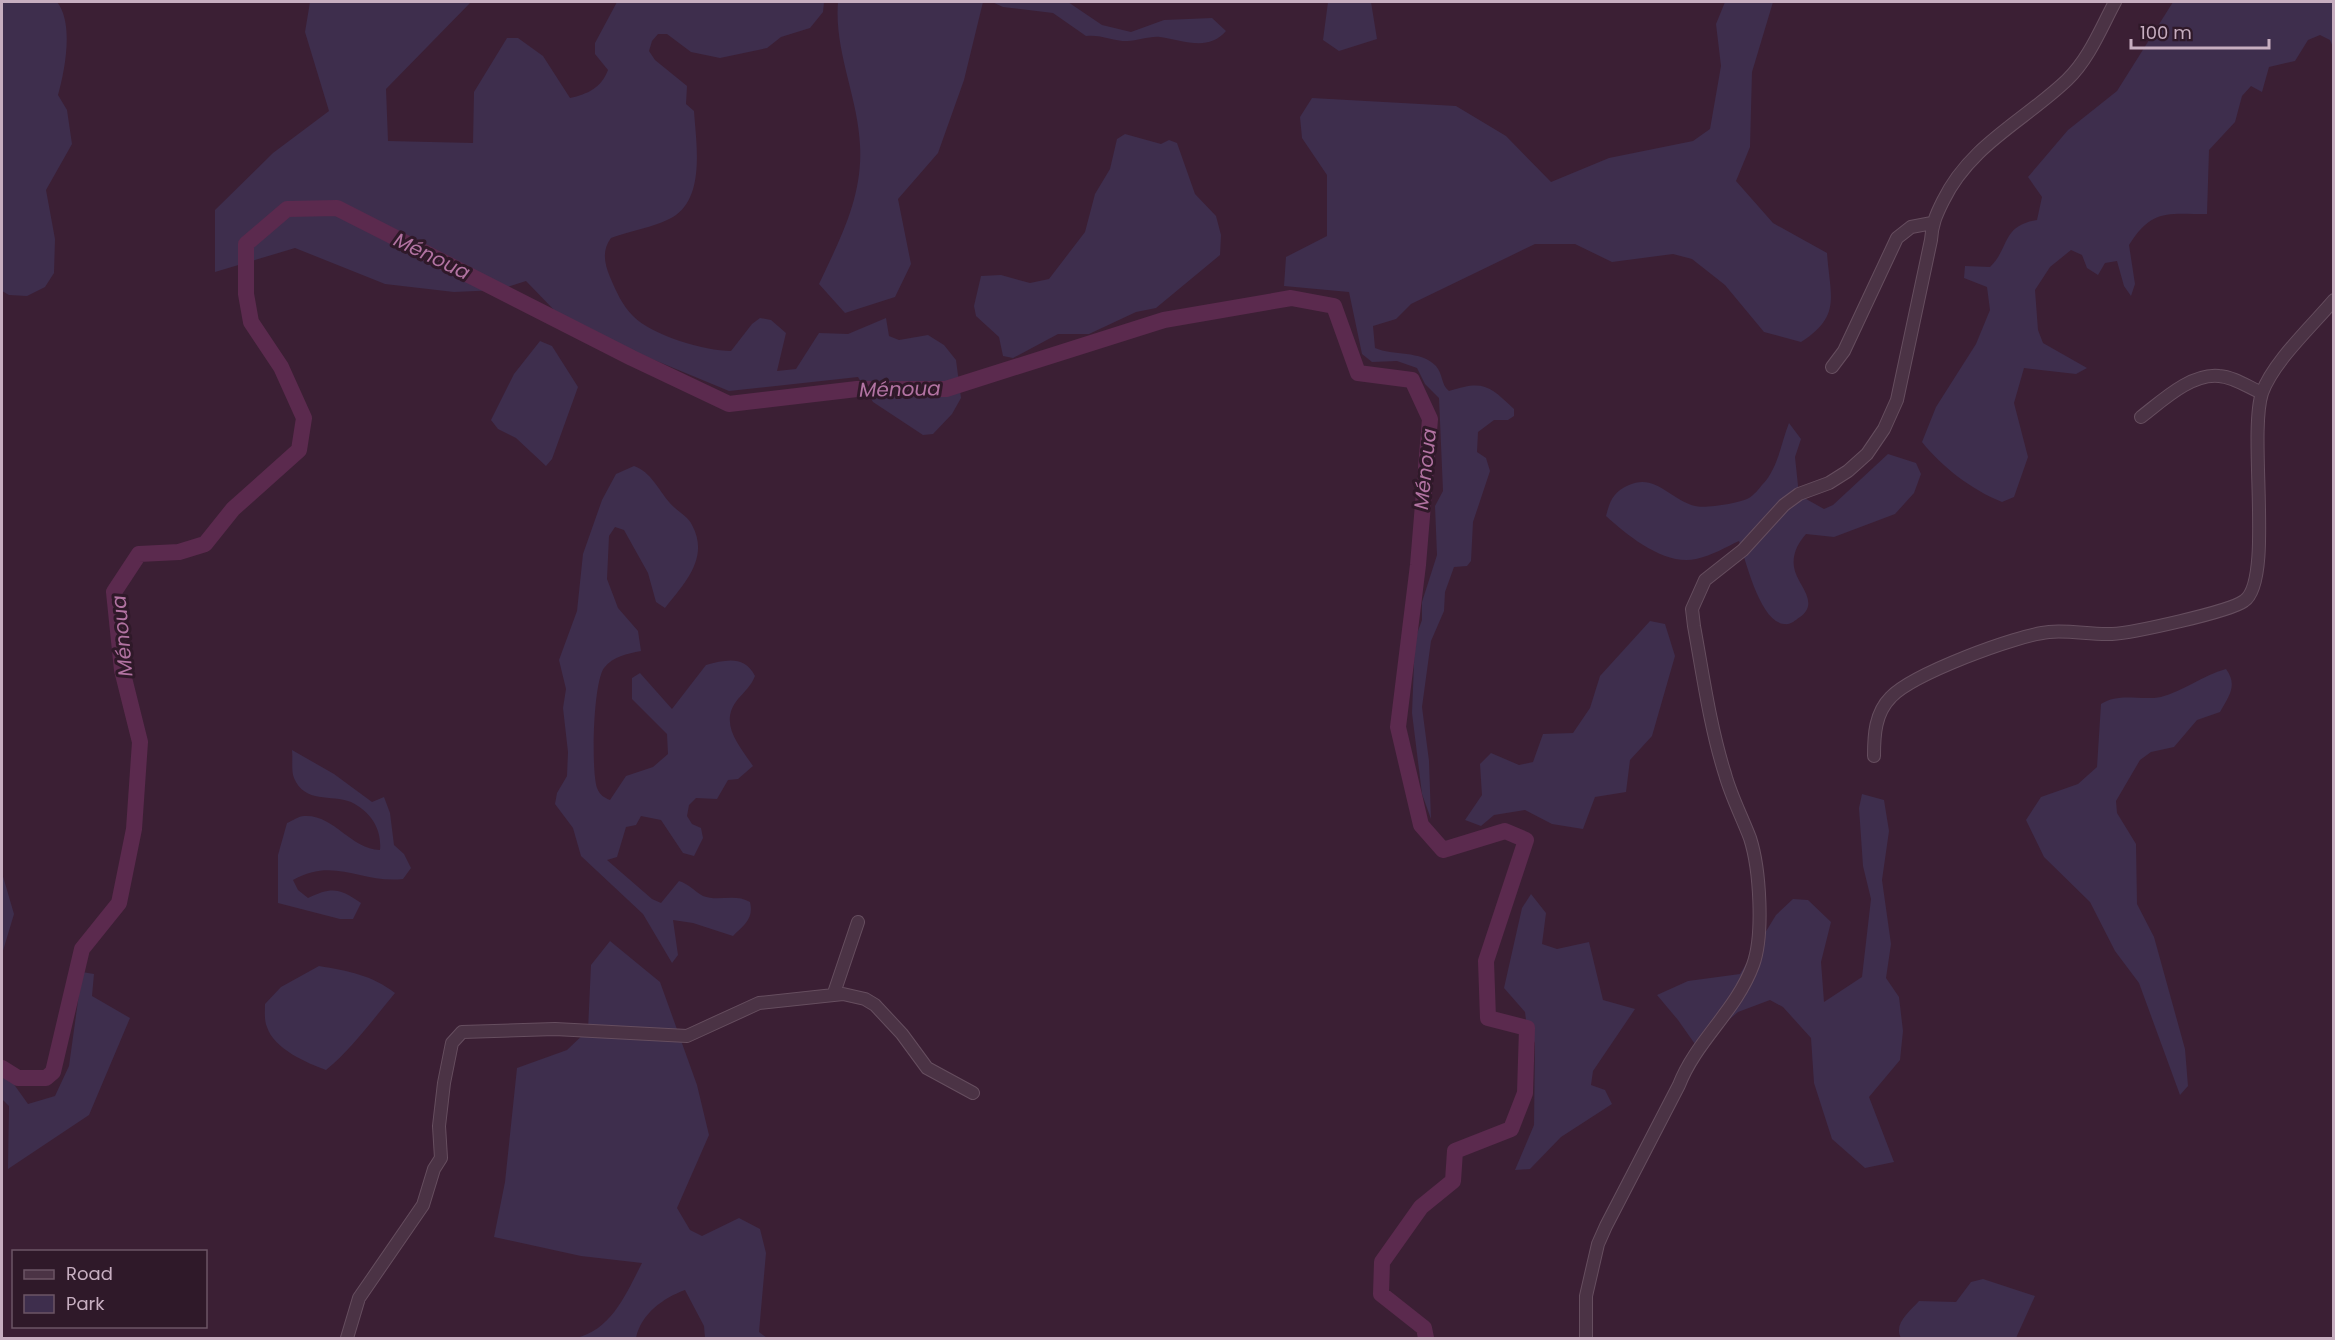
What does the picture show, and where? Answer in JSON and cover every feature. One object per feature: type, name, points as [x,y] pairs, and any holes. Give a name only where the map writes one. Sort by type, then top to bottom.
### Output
[{"type":"street","points":[[1586,1338],[1589,1278],[1606,1226],[1688,1062],[1729,1011],[1743,986],[1754,963],[1759,933],[1757,882],[1751,841],[1725,775],[1694,626],[1692,609],[1697,594],[1705,580],[1743,550],[1784,505],[1799,494],[1829,483],[1848,471],[1867,454],[1884,429],[1897,400],[1931,240],[1932,223],[1964,167],[1988,142],[2068,79],[2086,55],[2115,2]]},
{"type":"street","points":[[1832,367],[1844,351],[1897,238],[1911,227],[1932,223]]},
{"type":"street","points":[[1874,756],[1874,730],[1881,711],[1890,698],[1912,681],[1988,649],[2049,632],[2128,632],[2221,610],[2245,601],[2256,585],[2259,555],[2258,435],[2262,393],[2287,356],[2334,300]]},
{"type":"street","points":[[2141,417],[2172,393],[2211,376],[2232,379],[2262,393]]},
{"type":"street","points":[[834,993],[858,922]]},
{"type":"street","points":[[347,1338],[359,1298],[423,1205],[434,1169],[441,1158],[439,1126],[444,1083],[452,1043],[462,1032],[555,1029],[687,1036],[759,1003],[834,993],[865,999],[875,1005],[902,1034],[927,1068],[973,1093]]},
{"type":"green space","points":[[2,2],[57,2],[62,11],[67,34],[65,60],[58,95],[67,110],[72,144],[46,190],[55,239],[54,273],[45,287],[27,296],[9,295],[2,291]]},
{"type":"green space","points":[[310,2],[471,2],[386,89],[388,141],[473,143],[474,92],[507,38],[518,38],[543,56],[570,98],[598,86],[608,70],[595,54],[595,43],[617,2],[824,2],[823,12],[810,28],[781,37],[767,48],[720,58],[691,52],[667,34],[658,34],[652,41],[649,51],[655,60],[687,86],[686,104],[694,111],[697,152],[695,181],[685,206],[676,215],[654,225],[611,238],[605,252],[606,267],[620,298],[633,316],[652,329],[679,341],[731,351],[752,324],[760,318],[771,320],[786,333],[777,371],[796,369],[819,333],[848,334],[886,318],[889,336],[899,340],[928,335],[944,345],[956,360],[961,398],[952,414],[933,434],[923,435],[873,402],[858,377],[729,391],[635,352],[555,311],[526,281],[498,290],[454,292],[385,284],[295,248],[215,272],[215,210],[273,153],[329,111],[305,32]]},
{"type":"green space","points":[[838,2],[983,2],[964,80],[938,153],[898,199],[911,264],[895,297],[845,313],[819,284],[835,251],[854,200],[860,164],[855,109],[839,38]]},
{"type":"green space","points":[[992,2],[1068,2],[1102,25],[1131,32],[1164,20],[1212,18],[1226,31],[1219,37],[1203,43],[1160,37],[1122,41],[1086,36],[1053,13],[1003,7]]},
{"type":"green space","points":[[1328,2],[1371,2],[1377,39],[1339,51],[1323,40]]},
{"type":"green space","points":[[1725,2],[1773,2],[1752,72],[1750,147],[1736,181],[1773,223],[1827,253],[1830,304],[1823,323],[1814,332],[1801,342],[1764,332],[1725,285],[1692,259],[1673,254],[1612,262],[1575,244],[1535,244],[1411,304],[1396,319],[1373,326],[1375,348],[1415,355],[1430,361],[1440,372],[1449,391],[1470,386],[1485,387],[1514,409],[1514,416],[1508,420],[1494,420],[1478,432],[1477,452],[1486,458],[1490,471],[1473,522],[1471,561],[1467,566],[1454,567],[1445,592],[1444,611],[1431,641],[1422,707],[1429,761],[1431,819],[1422,794],[1412,713],[1415,639],[1422,620],[1422,602],[1437,555],[1435,506],[1443,491],[1439,398],[1425,384],[1417,368],[1397,361],[1372,362],[1362,354],[1349,292],[1284,286],[1286,257],[1327,236],[1327,175],[1302,138],[1300,117],[1312,98],[1456,106],[1506,136],[1551,182],[1609,158],[1693,141],[1710,129],[1721,66],[1716,24]]},
{"type":"green space","points":[[2173,2],[2333,2],[2333,47],[2330,40],[2320,35],[2308,40],[2295,61],[2269,67],[2262,92],[2251,86],[2242,96],[2235,122],[2209,150],[2207,214],[2162,216],[2145,225],[2137,233],[2129,245],[2135,284],[2131,296],[2124,286],[2117,261],[2105,263],[2098,275],[2087,268],[2082,255],[2071,250],[2050,267],[2035,290],[2038,330],[2043,343],[2087,368],[2076,374],[2024,368],[2014,403],[2028,457],[2014,497],[2002,502],[1958,477],[1922,442],[1936,407],[1976,344],[1990,310],[1987,287],[1964,278],[1965,266],[1990,267],[2017,227],[2037,220],[2042,197],[2028,177],[2068,130],[2117,91]]},
{"type":"green space","points":[[1125,134],[1161,144],[1169,140],[1177,143],[1195,194],[1216,216],[1221,235],[1220,255],[1156,308],[1136,312],[1089,334],[1058,334],[1013,358],[1003,356],[999,337],[976,316],[974,306],[981,276],[1001,275],[1030,283],[1049,279],[1085,232],[1095,194],[1110,169],[1117,139]]},
{"type":"green space","points":[[540,341],[552,346],[578,387],[552,459],[546,466],[516,438],[498,429],[491,420],[514,374]]},
{"type":"green space","points":[[1789,423],[1801,439],[1795,457],[1799,495],[1824,509],[1833,505],[1888,454],[1916,463],[1921,474],[1914,493],[1895,514],[1834,537],[1806,534],[1796,549],[1794,567],[1806,593],[1808,605],[1800,617],[1789,624],[1775,621],[1761,602],[1739,541],[1702,558],[1684,560],[1672,558],[1648,548],[1606,516],[1616,494],[1638,482],[1655,485],[1686,503],[1700,507],[1731,504],[1749,498],[1772,471]]},
{"type":"green space","points":[[634,466],[650,477],[672,505],[690,522],[697,537],[698,549],[687,580],[665,608],[656,602],[648,573],[624,530],[615,527],[609,536],[607,579],[618,608],[638,631],[641,651],[612,661],[604,668],[600,677],[595,708],[594,746],[595,778],[599,792],[610,800],[626,776],[653,767],[668,754],[667,734],[632,699],[632,678],[640,673],[672,709],[706,665],[727,661],[740,662],[751,669],[755,676],[732,708],[730,717],[733,734],[753,766],[738,779],[728,780],[717,799],[696,798],[689,805],[687,816],[692,824],[701,828],[703,838],[694,856],[683,853],[661,820],[641,816],[636,825],[626,827],[617,857],[607,860],[652,899],[661,903],[679,881],[709,898],[738,898],[750,902],[749,917],[733,936],[693,923],[673,920],[678,955],[672,963],[643,914],[581,856],[573,828],[555,804],[557,793],[567,776],[568,752],[563,708],[566,689],[559,660],[577,611],[583,554],[602,500],[616,474]]},
{"type":"green space","points":[[1650,621],[1665,624],[1675,656],[1652,736],[1630,760],[1626,792],[1595,797],[1583,829],[1552,824],[1525,810],[1494,815],[1481,826],[1465,820],[1482,795],[1480,764],[1491,753],[1519,765],[1533,762],[1543,734],[1573,733],[1590,708],[1600,676]]},
{"type":"green space","points":[[2226,669],[2232,685],[2220,712],[2197,720],[2174,747],[2151,752],[2140,760],[2116,801],[2117,813],[2136,844],[2137,904],[2154,937],[2185,1049],[2188,1086],[2180,1095],[2139,983],[2115,951],[2090,902],[2044,857],[2026,820],[2041,797],[2078,784],[2097,767],[2101,704],[2115,698],[2161,697]]},
{"type":"green space","points":[[292,750],[334,774],[372,802],[384,797],[390,813],[394,845],[404,854],[411,868],[403,879],[375,878],[335,870],[322,870],[293,880],[298,890],[308,898],[323,892],[335,891],[361,903],[353,919],[340,919],[278,903],[278,855],[287,823],[302,816],[315,817],[324,820],[360,844],[380,850],[379,835],[374,822],[358,806],[343,800],[312,795],[299,786],[293,775]]},
{"type":"green space","points":[[1862,794],[1884,800],[1889,831],[1882,880],[1891,944],[1886,978],[1899,997],[1903,1031],[1900,1060],[1869,1097],[1894,1162],[1865,1168],[1832,1139],[1814,1083],[1811,1038],[1783,1007],[1770,1000],[1738,1012],[1697,1047],[1657,995],[1688,981],[1740,974],[1776,915],[1793,899],[1808,900],[1831,922],[1821,962],[1824,1002],[1862,977],[1871,899],[1863,866],[1859,808]]},
{"type":"green space","points":[[2,873],[14,914],[2,954]]},
{"type":"green space","points":[[1531,894],[1546,913],[1542,944],[1557,949],[1589,942],[1603,1000],[1635,1009],[1593,1071],[1591,1085],[1605,1090],[1612,1104],[1561,1137],[1530,1169],[1515,1170],[1534,1125],[1535,1043],[1527,1028],[1525,1012],[1504,988],[1522,908]]},
{"type":"green space","points":[[610,941],[660,982],[697,1085],[709,1135],[677,1208],[690,1230],[702,1236],[739,1218],[760,1229],[766,1253],[759,1332],[767,1338],[705,1338],[704,1326],[685,1290],[654,1308],[643,1322],[636,1338],[576,1338],[589,1334],[609,1318],[624,1297],[642,1263],[581,1256],[494,1237],[505,1182],[517,1068],[567,1050],[588,1030],[591,965]]},
{"type":"green space","points":[[319,966],[368,978],[395,993],[354,1043],[326,1070],[301,1059],[276,1042],[265,1018],[265,1004],[281,987]]},
{"type":"green space","points":[[82,972],[94,974],[92,996],[130,1018],[89,1115],[8,1169],[9,1106],[2,1099],[2,1075],[13,1083],[28,1104],[55,1096],[69,1066]]},
{"type":"green space","points":[[1983,1279],[2035,1296],[2016,1338],[1901,1338],[1899,1328],[1901,1323],[1919,1301],[1956,1302],[1971,1282]]},
{"type":"waterway","name":"Ménoua","points":[[2,1068],[18,1078],[46,1078],[53,1072],[82,949],[119,903],[134,829],[140,742],[122,670],[114,592],[139,554],[179,552],[205,544],[233,509],[299,450],[304,418],[281,367],[251,322],[246,294],[246,244],[287,209],[337,208],[632,358],[729,404],[857,389],[946,389],[1164,320],[1291,298],[1334,306],[1358,373],[1412,380],[1430,419],[1418,565],[1398,727],[1421,825],[1443,850],[1505,831],[1526,840],[1486,961],[1488,1018],[1527,1028],[1525,1093],[1511,1129],[1455,1151],[1453,1181],[1421,1207],[1382,1262],[1381,1294],[1424,1328],[1426,1338]]}]
